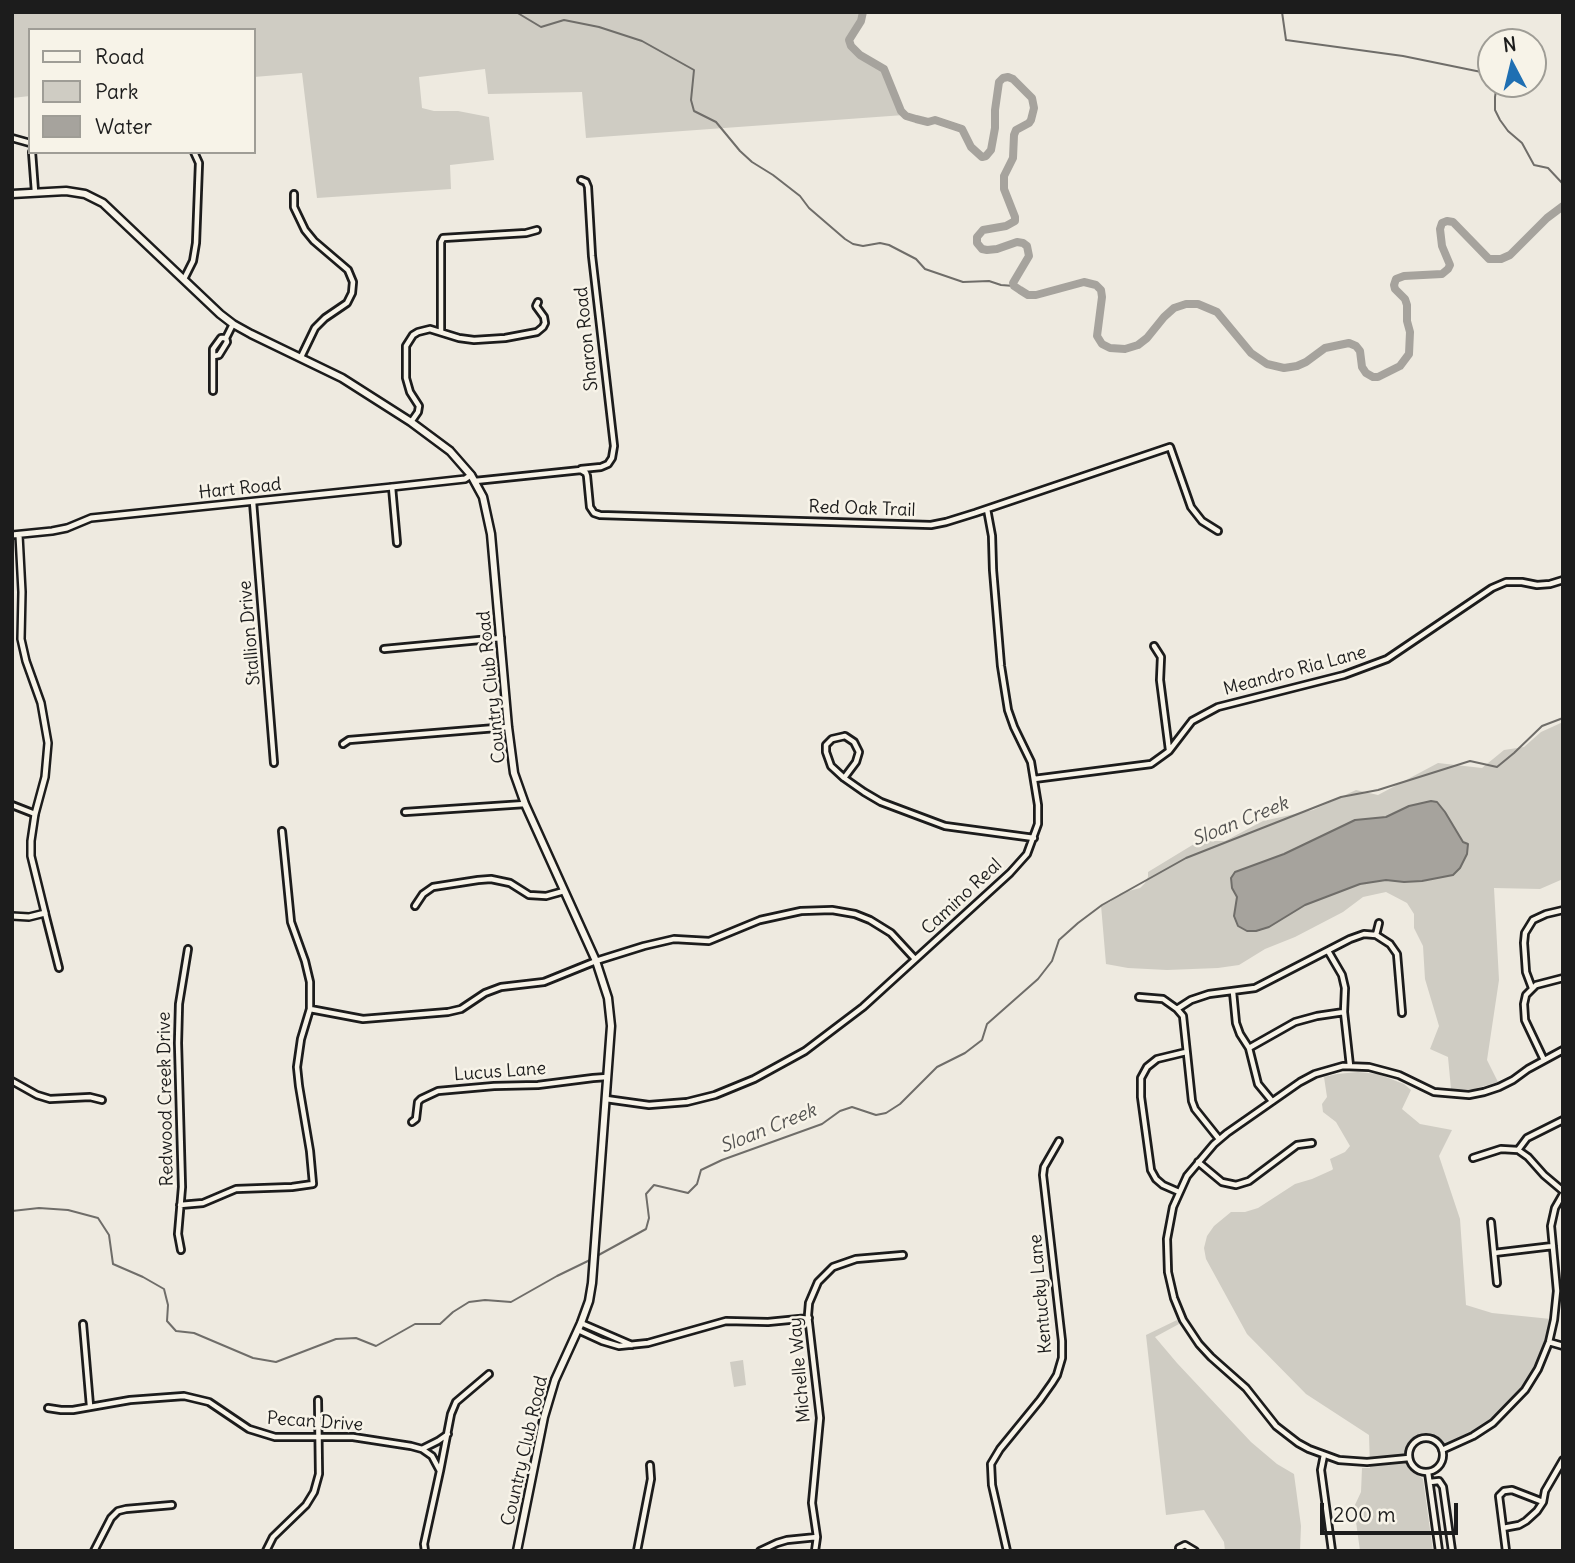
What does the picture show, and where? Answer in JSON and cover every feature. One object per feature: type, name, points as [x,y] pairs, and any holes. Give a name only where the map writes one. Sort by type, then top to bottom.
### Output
[{"type":"main road","name":"Country Club Road","points":[[12,194],[66,191],[85,194],[103,203],[220,314],[251,334],[342,377],[411,422],[450,451],[473,478],[483,497],[491,534],[514,773],[525,804],[596,961],[611,1014],[594,1270],[589,1301],[555,1380],[544,1417],[517,1551]]},
{"type":"street","points":[[32,154],[35,192]]},
{"type":"street","points":[[184,279],[193,261],[196,243],[199,163],[195,154]]},
{"type":"street","name":"Sharon Road","points":[[576,470],[606,465],[614,450],[592,256],[588,187],[586,182],[581,180]]},
{"type":"street","points":[[294,194],[294,207],[305,230],[348,270],[352,282],[352,293],[347,303],[315,328],[301,357]]},
{"type":"street","points":[[441,331],[443,238],[537,230]]},
{"type":"street","points":[[411,422],[419,406],[407,384],[406,346],[412,335],[430,329],[474,340],[537,332],[545,323],[536,306],[538,302]]},
{"type":"street","points":[[213,391],[213,349],[221,338],[226,338],[233,324]]},
{"type":"street","name":"Red Oak Trail","points":[[576,470],[587,475],[590,508],[600,515],[926,525],[946,522],[987,509],[1170,447],[1191,508],[1202,521],[1218,531]]},
{"type":"street","points":[[473,478],[576,470]]},
{"type":"street","name":"Hart Road","points":[[16,535],[67,528],[91,518],[473,478]]},
{"type":"street","points":[[392,487],[397,543]]},
{"type":"street","name":"Stallion Drive","points":[[253,502],[274,762]]},
{"type":"street","name":"Camino Real","points":[[606,1099],[649,1105],[687,1102],[715,1095],[754,1079],[805,1051],[863,1007],[1010,873],[1027,854],[1038,818],[1034,779],[1031,762],[1014,727],[1006,699],[992,569],[992,536],[987,509]]},
{"type":"street","points":[[16,535],[22,592],[21,639],[41,703],[48,743],[45,777],[35,814],[31,856],[59,968]]},
{"type":"street","name":"Meandro Ria Lane","points":[[1034,779],[1147,765],[1169,751],[1192,721],[1218,706],[1344,675],[1387,659],[1492,588],[1506,582],[1537,585],[1563,580]]},
{"type":"street","points":[[384,649],[500,638]]},
{"type":"street","points":[[1154,646],[1161,657],[1160,680],[1169,751]]},
{"type":"street","points":[[344,744],[349,740],[508,727]]},
{"type":"street","points":[[844,778],[856,762],[859,752],[854,742],[845,736],[828,742],[826,752],[831,766],[844,778],[881,802],[945,826],[1034,838]]},
{"type":"street","points":[[405,812],[525,804]]},
{"type":"street","points":[[12,805],[35,814]]},
{"type":"street","points":[[180,1205],[203,1203],[236,1189],[313,1184],[297,1067],[301,1039],[310,1009],[310,982],[291,922],[282,831]]},
{"type":"street","points":[[415,906],[423,894],[433,887],[478,880],[491,879],[510,883],[529,895],[546,896],[564,891]]},
{"type":"street","points":[[310,1009],[363,1018],[448,1012],[461,1009],[485,993],[501,987],[544,982],[596,961],[666,940],[709,941],[776,916],[819,910],[855,914],[870,920],[891,933],[915,959]]},
{"type":"street","points":[[1532,988],[1526,972],[1524,943],[1529,920],[1563,910]]},
{"type":"street","points":[[12,916],[29,917],[45,913]]},
{"type":"street","points":[[1376,936],[1379,923]]},
{"type":"street","points":[[1177,1009],[1191,1000],[1209,994],[1255,988],[1364,934],[1376,936],[1390,944],[1396,954],[1402,1013]]},
{"type":"street","name":"Redwood Creek Drive","points":[[181,1250],[178,1234],[181,1139],[178,1004],[188,949]]},
{"type":"street","points":[[1328,951],[1342,975],[1345,988],[1344,1012],[1350,1066]]},
{"type":"street","points":[[1544,1060],[1524,1016],[1525,999],[1532,988],[1542,982],[1563,978]]},
{"type":"street","points":[[1233,992],[1236,1023],[1249,1048],[1258,1084],[1272,1101]]},
{"type":"street","points":[[1139,997],[1163,999],[1183,1016],[1192,1101],[1195,1109],[1219,1139]]},
{"type":"street","points":[[1249,1048],[1295,1023],[1344,1012]]},
{"type":"street","points":[[1409,1458],[1358,1462],[1339,1460],[1298,1443],[1269,1419],[1246,1388],[1199,1344],[1183,1320],[1168,1272],[1170,1221],[1178,1192],[1198,1162],[1219,1139],[1315,1074],[1350,1066],[1378,1068],[1434,1092],[1462,1095],[1485,1093],[1563,1050]]},
{"type":"street","points":[[1178,1192],[1163,1185],[1152,1170],[1141,1097],[1141,1078],[1147,1067],[1157,1059],[1185,1052]]},
{"type":"street","name":"Lucus Lane","points":[[412,1122],[418,1102],[438,1091],[494,1086],[538,1086],[608,1077]]},
{"type":"street","points":[[12,1081],[37,1096],[50,1099],[90,1097],[102,1100]]},
{"type":"street","points":[[1518,1150],[1527,1138],[1563,1120]]},
{"type":"street","name":"Kentucky Lane","points":[[1007,1551],[992,1485],[991,1464],[1000,1449],[1041,1400],[1062,1359],[1043,1175],[1044,1167],[1059,1141]]},
{"type":"street","points":[[1198,1162],[1222,1182],[1236,1185],[1249,1181],[1297,1145],[1312,1143]]},
{"type":"street","points":[[1442,1450],[1486,1428],[1511,1407],[1532,1379],[1549,1342],[1557,1298],[1552,1220],[1563,1193],[1518,1150],[1501,1149],[1473,1158]]},
{"type":"street","points":[[1491,1222],[1497,1283]]},
{"type":"street","points":[[1494,1253],[1553,1246]]},
{"type":"street","name":"Michelle Way","points":[[815,1551],[817,1537],[812,1503],[820,1418],[808,1318],[809,1303],[818,1282],[832,1267],[856,1259],[903,1255]]},
{"type":"street","points":[[579,1326],[602,1342],[619,1346],[633,1345],[726,1321],[768,1322],[808,1318]]},
{"type":"street","points":[[82,1324],[90,1406]]},
{"type":"street","points":[[1549,1342],[1563,1346]]},
{"type":"street","points":[[425,1551],[451,1414],[456,1402],[489,1374]]},
{"type":"street","name":"Pecan Drive","points":[[48,1408],[73,1410],[130,1400],[184,1396],[209,1402],[249,1429],[275,1437],[353,1437],[422,1449]]},
{"type":"street","points":[[266,1551],[274,1537],[306,1505],[314,1492],[319,1475],[318,1400]]},
{"type":"street","points":[[440,1471],[432,1456],[422,1449],[448,1434]]},
{"type":"street","points":[[1419,1440],[1436,1441],[1442,1450],[1440,1465],[1428,1472],[1414,1467],[1409,1458],[1411,1447],[1419,1440]]},
{"type":"street","points":[[1324,1455],[1321,1470],[1332,1551]]},
{"type":"street","points":[[1503,1528],[1519,1525],[1537,1511],[1563,1460]]},
{"type":"street","points":[[637,1551],[652,1477],[650,1465]]},
{"type":"street","points":[[1428,1472],[1439,1551]]},
{"type":"street","points":[[1430,1482],[1439,1482],[1443,1487],[1452,1551]]},
{"type":"street","points":[[1506,1551],[1499,1496],[1504,1491],[1512,1490],[1543,1502]]},
{"type":"street","points":[[94,1551],[111,1518],[118,1511],[173,1505]]},
{"type":"street","points":[[760,1551],[787,1540],[817,1537]]},
{"type":"street","points":[[1179,1548],[1185,1545],[1195,1551]]},
{"type":"green space","points":[[12,12],[862,12],[849,40],[850,46],[860,56],[883,70],[897,106],[904,115],[586,138],[582,92],[488,94],[485,69],[419,77],[422,108],[489,117],[494,160],[450,165],[451,189],[317,198],[302,73],[256,77],[256,28],[28,28],[28,96],[12,98]]},
{"type":"green space","points":[[1563,722],[1563,879],[1540,889],[1494,888],[1499,980],[1487,1060],[1498,1082],[1474,1089],[1451,1089],[1448,1057],[1430,1049],[1439,1026],[1425,979],[1423,946],[1414,928],[1414,914],[1407,903],[1386,892],[1363,897],[1343,912],[1265,949],[1239,965],[1167,970],[1106,964],[1101,905],[1121,893],[1140,888],[1148,877],[1148,872],[1199,841],[1225,841],[1263,821],[1313,810],[1356,790],[1378,795],[1438,763],[1482,768],[1504,750],[1524,747],[1541,732]]},
{"type":"green space","points":[[1358,1072],[1378,1074],[1404,1084],[1411,1090],[1402,1109],[1420,1124],[1452,1130],[1439,1156],[1460,1219],[1466,1305],[1492,1313],[1551,1319],[1537,1362],[1525,1384],[1503,1410],[1476,1431],[1448,1446],[1428,1436],[1417,1439],[1410,1446],[1407,1454],[1411,1469],[1423,1479],[1433,1551],[1360,1551],[1354,1507],[1361,1492],[1362,1468],[1370,1468],[1369,1435],[1306,1394],[1247,1334],[1206,1259],[1204,1248],[1207,1236],[1214,1226],[1231,1212],[1258,1208],[1295,1184],[1333,1169],[1330,1159],[1345,1152],[1350,1146],[1336,1122],[1323,1112],[1322,1104],[1327,1097],[1324,1077]]},
{"type":"green space","points":[[1177,1320],[1179,1324],[1155,1337],[1251,1442],[1277,1464],[1294,1474],[1301,1526],[1300,1551],[1225,1551],[1224,1542],[1204,1510],[1166,1515],[1146,1335]]},
{"type":"green space","points":[[743,1360],[746,1385],[734,1387],[730,1362]]},
{"type":"water","points":[[1437,802],[1463,842],[1468,844],[1467,854],[1453,875],[1422,881],[1386,880],[1360,884],[1305,905],[1269,927],[1247,931],[1238,926],[1234,916],[1237,897],[1231,878],[1235,872],[1284,854],[1355,820],[1386,817],[1409,806]]},
{"type":"waterway","points":[[516,12],[541,27],[564,20],[599,27],[642,41],[694,70],[691,100],[694,111],[716,122],[752,162],[800,196],[809,208],[853,244],[889,245],[916,259],[925,269],[963,282],[989,281],[1014,286]]},
{"type":"waterway","points":[[863,12],[861,21],[849,40],[851,46],[860,55],[884,69],[901,111],[916,119],[928,122],[935,120],[962,129],[971,147],[982,157],[991,150],[999,82],[1003,78],[1013,79],[1032,98],[1034,108],[1031,120],[1016,130],[1013,158],[1004,176],[1004,189],[1015,221],[1006,226],[983,230],[977,237],[977,243],[987,250],[1017,242],[1027,246],[1029,256],[1013,283],[1028,295],[1084,282],[1096,285],[1101,290],[1102,297],[1097,336],[1102,344],[1110,348],[1125,349],[1138,345],[1174,308],[1198,304],[1217,312],[1251,353],[1267,364],[1284,368],[1297,366],[1325,348],[1349,343],[1360,351],[1362,367],[1366,373],[1378,377],[1400,366],[1409,354],[1407,305],[1395,289],[1396,279],[1404,276],[1442,274],[1450,265],[1442,246],[1442,223],[1453,222],[1489,259],[1501,259],[1510,255],[1563,206]]},
{"type":"waterway","points":[[1282,12],[1286,40],[1403,56],[1477,71]]},
{"type":"waterway","points":[[1495,98],[1495,110],[1500,120],[1522,143],[1534,165],[1548,168],[1563,184]]},
{"type":"waterway","name":"Sloan Creek","points":[[595,1257],[646,1229],[649,1218],[646,1194],[654,1185],[688,1193],[697,1184],[701,1170],[722,1160],[822,1124],[840,1111],[852,1107],[876,1115],[886,1113],[900,1104],[937,1067],[965,1053],[982,1040],[987,1024],[1038,979],[1052,961],[1059,940],[1078,923],[1102,905],[1186,858],[1341,797],[1378,790],[1470,761],[1497,767],[1542,726],[1563,718]]},
{"type":"waterway","name":"Sloan Creek","points":[[12,1211],[39,1208],[68,1210],[98,1218],[109,1235],[113,1264],[164,1289],[168,1305],[167,1321],[176,1331],[194,1333],[253,1358],[276,1362],[336,1339],[356,1338],[376,1346],[415,1324],[440,1324],[469,1302],[511,1302],[590,1260]]}]
